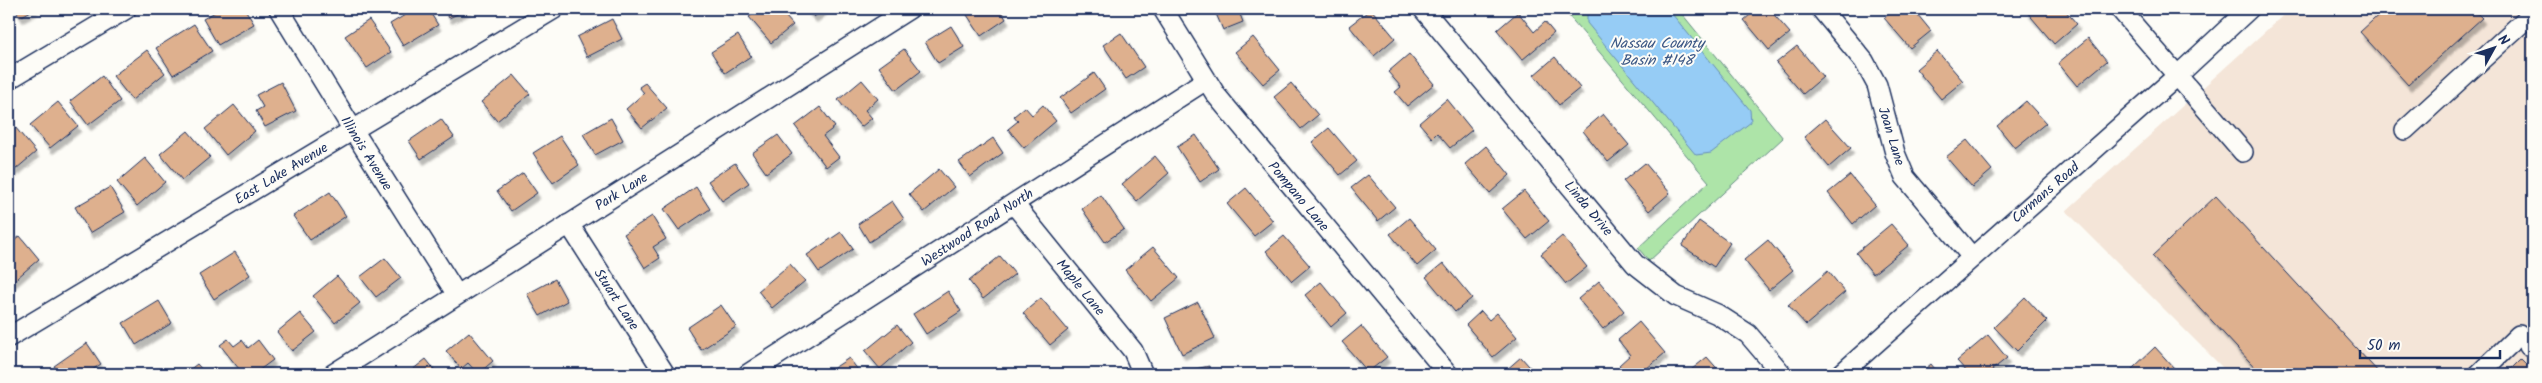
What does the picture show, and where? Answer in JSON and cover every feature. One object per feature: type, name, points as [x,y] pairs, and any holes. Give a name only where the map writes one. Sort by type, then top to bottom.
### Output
[{"type":"street","points":[[9,79],[126,9]]},
{"type":"street","name":"Illinois Avenue","points":[[279,9],[352,130],[457,295]]},
{"type":"street","name":"East Lake Avenue","points":[[9,337],[554,9]]},
{"type":"street","name":"Park Lane","points":[[333,374],[909,9]]},
{"type":"street","name":"Pompano Lane","points":[[1163,9],[1216,95],[1448,374]]},
{"type":"street","name":"Linda Drive","points":[[1423,9],[1635,264],[1676,296],[1717,314],[1748,334],[1782,374]]},
{"type":"street","name":"Joan Lane","points":[[1821,9],[1864,61],[1872,77],[1895,153],[1905,177],[1972,258]]},
{"type":"street","points":[[2120,9],[2243,152]]},
{"type":"street","name":"Carmans Road","points":[[1841,374],[2249,9]]},
{"type":"street","points":[[2405,130],[2525,18]]},
{"type":"street","name":"Westwood Road North","points":[[748,374],[1206,80]]},
{"type":"street","name":"Maple Lane","points":[[1014,204],[1133,351],[1143,374]]},
{"type":"street","name":"Stuart Lane","points":[[568,224],[664,374]]},
{"type":"street","points":[[2479,374],[2527,341]]},
{"type":"shaded area","points":[[2290,9],[2533,9],[2533,374],[2229,374],[2066,211]]},
{"type":"green space","name":"Nassau County Basin #148","points":[[1563,9],[1678,9],[1783,138],[1649,261],[1638,248],[1709,182]]},
{"type":"water","name":"Nassau County Basin #148","points":[[1590,9],[1668,9],[1750,110],[1751,122],[1711,153],[1696,155],[1587,23],[1587,11]]},
{"type":"building","points":[[15,9],[35,9],[20,17]]},
{"type":"building","points":[[220,9],[245,9],[254,24],[218,45],[203,19]]},
{"type":"building","points":[[415,9],[428,9],[438,25],[403,46],[390,24]]},
{"type":"building","points":[[444,9],[468,9],[449,18]]},
{"type":"building","points":[[759,9],[779,9],[793,25],[771,43],[749,17]]},
{"type":"building","points":[[806,9],[824,9],[814,17]]},
{"type":"building","points":[[976,9],[1000,9],[1006,19],[981,36],[967,15]]},
{"type":"building","points":[[1214,9],[1238,9],[1243,22],[1223,30]]},
{"type":"building","points":[[1371,9],[1395,38],[1374,56],[1349,26]]},
{"type":"building","points":[[1757,9],[1769,9],[1790,33],[1769,50],[1744,20]]},
{"type":"building","points":[[1895,9],[1913,9],[1931,31],[1910,48],[1884,18]]},
{"type":"building","points":[[2029,9],[2064,9],[2077,24],[2054,44],[2026,11]]},
{"type":"building","points":[[2385,9],[2473,9],[2482,18],[2408,85],[2360,32]]},
{"type":"building","points":[[1518,12],[1534,32],[1545,22],[1554,33],[1522,60],[1497,30]]},
{"type":"building","points":[[612,19],[622,39],[587,57],[577,37]]},
{"type":"building","points":[[369,20],[391,52],[367,68],[345,36]]},
{"type":"building","points":[[194,24],[212,51],[173,75],[156,48]]},
{"type":"building","points":[[951,26],[964,47],[938,63],[925,42]]},
{"type":"building","points":[[1121,33],[1144,67],[1126,79],[1103,45]]},
{"type":"building","points":[[738,35],[751,56],[725,73],[711,52]]},
{"type":"building","points":[[1253,37],[1280,70],[1263,84],[1235,52]]},
{"type":"building","points":[[2088,38],[2107,61],[2077,86],[2058,63]]},
{"type":"building","points":[[1797,46],[1823,77],[1803,94],[1776,63]]},
{"type":"building","points":[[904,49],[921,71],[896,90],[879,67]]},
{"type":"building","points":[[147,50],[165,73],[132,100],[113,76]]},
{"type":"building","points":[[1937,51],[1963,81],[1941,99],[1916,69]]},
{"type":"building","points":[[1409,54],[1434,84],[1407,106],[1395,92],[1401,87],[1388,72]]},
{"type":"building","points":[[1555,57],[1580,88],[1559,105],[1534,75]]},
{"type":"building","points":[[1094,73],[1105,89],[1071,113],[1060,98]]},
{"type":"building","points":[[514,75],[530,94],[497,121],[481,102]]},
{"type":"building","points":[[102,76],[120,101],[88,125],[70,101]]},
{"type":"building","points":[[862,80],[878,99],[865,110],[872,118],[861,127],[838,100]]},
{"type":"building","points":[[281,82],[296,111],[265,127],[256,111],[263,107],[256,95]]},
{"type":"building","points":[[645,83],[667,108],[642,128],[626,109],[644,93],[639,87]]},
{"type":"building","points":[[1291,83],[1318,115],[1301,129],[1274,97]]},
{"type":"building","points":[[1447,99],[1472,130],[1450,148],[1437,133],[1432,138],[1419,123]]},
{"type":"building","points":[[2026,101],[2046,123],[2015,148],[1997,126]]},
{"type":"building","points":[[58,102],[78,126],[50,148],[30,125]]},
{"type":"building","points":[[234,105],[255,131],[226,155],[205,129]]},
{"type":"building","points":[[1043,105],[1056,121],[1024,148],[1008,129],[1018,121],[1014,116],[1025,107],[1032,115]]},
{"type":"building","points":[[820,107],[835,127],[823,136],[839,157],[826,167],[795,126]]},
{"type":"building","points":[[1603,114],[1629,145],[1608,162],[1583,131]]},
{"type":"building","points":[[611,118],[623,140],[595,155],[583,134]]},
{"type":"building","points":[[441,119],[454,137],[421,159],[409,141]]},
{"type":"building","points":[[1825,119],[1851,148],[1829,167],[1804,137]]},
{"type":"building","points":[[15,127],[36,152],[9,175],[9,133]]},
{"type":"building","points":[[1329,128],[1357,161],[1340,175],[1312,142]]},
{"type":"building","points":[[188,131],[210,157],[182,180],[160,154]]},
{"type":"building","points":[[778,135],[792,154],[766,173],[752,153]]},
{"type":"building","points":[[1196,135],[1219,169],[1200,182],[1177,147]]},
{"type":"building","points":[[560,136],[579,165],[553,183],[533,153]]},
{"type":"building","points":[[993,138],[1003,153],[970,177],[959,162]]},
{"type":"building","points":[[1967,140],[1992,170],[1972,187],[1946,157]]},
{"type":"building","points":[[1486,146],[1510,175],[1490,193],[1465,164]]},
{"type":"building","points":[[1155,156],[1169,173],[1137,201],[1122,184]]},
{"type":"building","points":[[145,158],[165,182],[137,206],[117,182]]},
{"type":"building","points":[[735,163],[749,183],[722,201],[708,181]]},
{"type":"building","points":[[1645,163],[1670,193],[1649,211],[1623,181]]},
{"type":"building","points":[[939,169],[954,187],[924,212],[909,194]]},
{"type":"building","points":[[523,173],[537,193],[511,211],[497,191]]},
{"type":"building","points":[[1368,175],[1395,207],[1378,221],[1351,188]]},
{"type":"building","points":[[1850,175],[1875,205],[1853,224],[1828,193]]},
{"type":"building","points":[[110,187],[125,212],[90,233],[75,207]]},
{"type":"building","points":[[696,187],[710,209],[679,230],[664,209]]},
{"type":"building","points":[[1246,188],[1273,221],[1254,236],[1227,204]]},
{"type":"building","points":[[1524,191],[1549,221],[1527,239],[1502,209]]},
{"type":"building","points":[[330,192],[346,216],[310,240],[293,216]]},
{"type":"building","points":[[1101,195],[1124,229],[1105,242],[1082,209]]},
{"type":"building","points":[[2216,196],[2380,374],[2261,374],[2152,256]]},
{"type":"building","points":[[892,201],[904,219],[869,242],[858,224]]},
{"type":"building","points":[[652,216],[666,239],[653,247],[660,258],[645,268],[624,234]]},
{"type":"building","points":[[1409,218],[1436,250],[1417,266],[1390,234]]},
{"type":"building","points":[[1699,221],[1730,243],[1714,267],[1682,246]]},
{"type":"building","points":[[1891,224],[1909,245],[1873,274],[1856,253]]},
{"type":"building","points":[[841,232],[853,249],[819,272],[807,255]]},
{"type":"building","points":[[20,236],[39,259],[9,285],[9,245]]},
{"type":"building","points":[[1284,236],[1310,266],[1292,281],[1266,251]]},
{"type":"building","points":[[1562,236],[1587,267],[1566,284],[1541,254]]},
{"type":"building","points":[[1768,240],[1793,270],[1769,290],[1744,260]]},
{"type":"building","points":[[1153,247],[1179,278],[1151,301],[1125,270]]},
{"type":"building","points":[[235,252],[250,275],[214,299],[199,275]]},
{"type":"building","points":[[1000,256],[1015,274],[983,299],[969,281]]},
{"type":"building","points":[[385,258],[401,278],[376,297],[360,277]]},
{"type":"building","points":[[1443,263],[1472,298],[1455,312],[1426,277]]},
{"type":"building","points":[[790,264],[805,281],[772,308],[758,291]]},
{"type":"building","points":[[1828,271],[1845,292],[1806,325],[1788,305]]},
{"type":"building","points":[[337,276],[360,303],[335,323],[313,296]]},
{"type":"building","points":[[555,279],[567,301],[540,316],[527,294]]},
{"type":"building","points":[[1599,281],[1624,311],[1603,329],[1578,299]]},
{"type":"building","points":[[1321,282],[1347,313],[1331,327],[1305,295]]},
{"type":"building","points":[[948,291],[961,311],[926,334],[913,314]]},
{"type":"building","points":[[2025,297],[2047,321],[2017,351],[1994,327]]},
{"type":"building","points":[[1041,298],[1068,330],[1050,345],[1023,313]]},
{"type":"building","points":[[159,301],[172,323],[136,345],[123,323]]},
{"type":"building","points":[[1198,302],[1215,338],[1182,354],[1165,318]]},
{"type":"building","points":[[721,305],[736,327],[701,350],[687,328]]},
{"type":"building","points":[[1481,311],[1489,320],[1497,313],[1517,337],[1493,357],[1466,325]]},
{"type":"building","points":[[300,313],[316,332],[292,351],[277,332]]},
{"type":"building","points":[[1639,322],[1665,353],[1640,374],[1627,374],[1619,365],[1630,355],[1618,340]]},
{"type":"building","points":[[897,325],[911,342],[880,369],[865,351]]},
{"type":"building","points":[[1361,326],[1387,357],[1368,372],[1342,342]]},
{"type":"building","points":[[469,332],[493,361],[478,374],[468,363],[461,369],[446,351]]},
{"type":"building","points":[[1988,335],[2007,358],[1987,374],[1969,374],[1957,361]]},
{"type":"building","points":[[228,339],[234,346],[242,340],[248,348],[258,340],[273,360],[254,374],[243,374],[220,345]]},
{"type":"building","points":[[87,343],[101,364],[86,374],[59,374],[54,366]]},
{"type":"building","points":[[2155,347],[2174,368],[2167,374],[2137,374],[2132,369]]},
{"type":"building","points":[[1521,357],[1536,374],[1508,374],[1505,371]]},
{"type":"building","points":[[1707,357],[1722,374],[1686,374]]},
{"type":"building","points":[[849,358],[861,374],[825,374]]},
{"type":"building","points":[[426,359],[438,374],[407,374]]},
{"type":"building","points":[[2521,359],[2533,371],[2533,374],[2506,374]]},
{"type":"building","points":[[197,364],[206,374],[184,374]]},
{"type":"building","points":[[1931,364],[1939,374],[1919,374]]},
{"type":"building","points":[[1209,366],[1211,374],[1186,374],[1186,371]]},
{"type":"building","points":[[214,367],[220,374],[206,374]]}]
